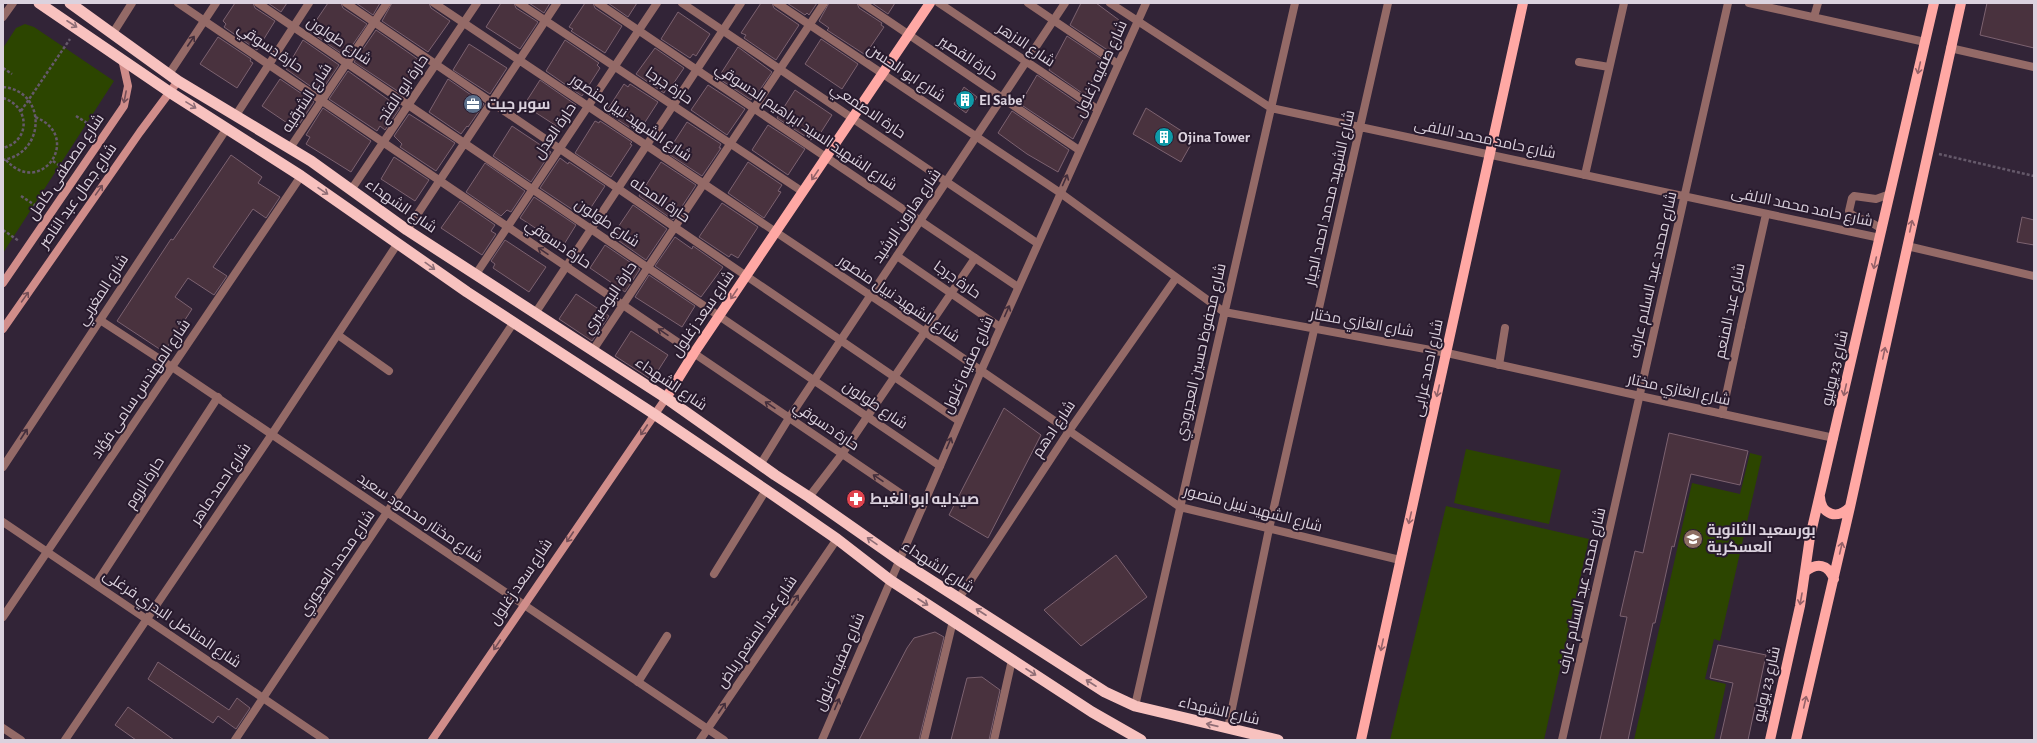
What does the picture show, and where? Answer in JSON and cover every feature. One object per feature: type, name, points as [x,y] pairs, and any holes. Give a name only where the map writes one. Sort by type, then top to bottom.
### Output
[{"type":"highway","points":[[39,3],[171,92],[301,176],[467,292],[654,414],[837,539],[890,580],[1092,712],[1140,740]]},
{"type":"highway","name":"شارع الشهداء","points":[[70,3],[178,81],[290,148],[407,230],[536,312],[666,398],[760,465],[809,497],[899,560],[1105,692],[1135,706],[1278,740]]},
{"type":"main road","name":"شارع سعد زغلول","points":[[432,740],[666,398],[694,353],[930,3]]},
{"type":"main road","name":"شارع احمد عرابى","points":[[1361,740],[1523,3]]},
{"type":"main road","name":"شارع 23 يوليو","points":[[1770,740],[1800,606],[1810,537],[1934,3]]},
{"type":"main road","points":[[1796,740],[1850,508],[1961,3]]},
{"type":"main road","name":"شارع مصطفى كامل","points":[[3,283],[124,106],[128,86],[122,59]]},
{"type":"main road","name":"شارع جمال عبد الناصر","points":[[3,329],[140,132],[178,81]]},
{"type":"main road","points":[[1820,497],[1822,507],[1831,514],[1842,514],[1850,508]]},
{"type":"main road","points":[[1805,572],[1811,566],[1822,565],[1827,568],[1834,579]]},
{"type":"street","points":[[3,17],[13,3]]},
{"type":"street","points":[[113,33],[132,3]]},
{"type":"street","name":"حارة دسوقي","points":[[178,3],[922,508]]},
{"type":"street","points":[[169,74],[216,3]]},
{"type":"street","name":"شارع طولون","points":[[258,3],[940,466]]},
{"type":"street","points":[[236,115],[309,3]]},
{"type":"street","name":"حارة المحله","points":[[346,3],[959,421]]},
{"type":"street","name":"شارع الشرقيه","points":[[290,148],[387,3]]},
{"type":"street","name":"شارع الشهيد نبيل منصور","points":[[434,3],[775,233],[925,332],[1180,507],[1400,560]]},
{"type":"street","name":"حارة ابو الفتح","points":[[352,190],[477,3]]},
{"type":"street","name":"حارة جرجا","points":[[519,3],[803,192]]},
{"type":"street","points":[[407,230],[557,3]]},
{"type":"street","name":"شارع الشهيد السيد ابراهيم الدسوقي","points":[[598,3],[1018,287]]},
{"type":"street","name":"حارة العدل","points":[[476,274],[658,3]]},
{"type":"street","name":"حارة الاصمعي","points":[[682,3],[1037,243]]},
{"type":"street","points":[[536,312],[742,3]]},
{"type":"street","name":"شارع ابو الحسن","points":[[777,3],[1060,192]]},
{"type":"street","name":"حارة البوصيري","points":[[593,350],[824,3]]},
{"type":"street","name":"حارة القصير","points":[[862,3],[1079,150]]},
{"type":"street","name":"شارع الازهر","points":[[939,3],[1097,109]]},
{"type":"street","points":[[1028,3],[1118,64]]},
{"type":"street","name":"شارع هارون الرشيد","points":[[760,465],[814,380],[1065,3]]},
{"type":"street","name":"شارع حامد محمد الالفى","points":[[1110,3],[1271,108],[1766,214],[1881,234]]},
{"type":"street","name":"شارع صفيه زغلول","points":[[822,740],[1000,327],[1146,3]]},
{"type":"street","name":"شارع محفوظ حسين العجرودي","points":[[1135,706],[1295,3]]},
{"type":"street","name":"شارع الشهيد محمد احمد الجيار","points":[[1228,728],[1269,529],[1388,3]]},
{"type":"street","points":[[1585,175],[1624,3]]},
{"type":"street","name":"شارع محمد عبد السلام عارف","points":[[1562,740],[1728,3]]},
{"type":"street","points":[[1749,3],[1925,42]]},
{"type":"street","points":[[1814,17],[1818,3]]},
{"type":"street","points":[[1950,48],[2034,67]]},
{"type":"street","points":[[1579,62],[1609,67]]},
{"type":"street","name":"شارع المغربي","points":[[3,467],[227,128]]},
{"type":"street","name":"شارع المهندس سامى فؤاد","points":[[3,616],[301,176]]},
{"type":"street","name":"شارع الغازي مختار","points":[[1060,192],[1224,312],[1447,353],[1834,438]]},
{"type":"street","points":[[1881,234],[1872,222],[1853,217],[1849,211],[1852,198],[1854,196],[1876,199],[1890,194]]},
{"type":"street","name":"شارع عبد المنعم","points":[[1722,414],[1766,214]]},
{"type":"street","name":"شارع احمد ماهر","points":[[65,740],[272,434],[398,243]]},
{"type":"street","points":[[1907,246],[2034,276]]},
{"type":"street","name":"حارة جرجا","points":[[897,256],[1000,327]]},
{"type":"street","points":[[809,497],[842,454],[975,258]]},
{"type":"street","name":"شارع ادهم","points":[[959,598],[1069,431],[1176,278]]},
{"type":"street","name":"شارع مختار محمود سعيد","points":[[100,320],[218,397],[724,740]]},
{"type":"street","name":"شارع محمد العجوري","points":[[235,740],[514,322]]},
{"type":"street","points":[[1499,365],[1505,328]]},
{"type":"street","points":[[338,335],[389,371]]},
{"type":"street","name":"حارة الروم","points":[[96,584],[218,397]]},
{"type":"street","points":[[714,574],[766,490]]},
{"type":"street","name":"شارع المناضل البدري فرغلى","points":[[3,522],[326,740]]},
{"type":"street","name":"شارع عبد المنعم رياض","points":[[700,740],[837,539]]},
{"type":"street","points":[[924,740],[953,621]]},
{"type":"street","points":[[638,682],[667,636]]},
{"type":"street","points":[[994,740],[1012,660]]},
{"type":"street","points":[[3,728],[21,740]]},
{"type":"path","points":[[21,111],[78,28]]},
{"type":"path","points":[[3,68],[12,74]]},
{"type":"path","points":[[3,87],[15,90],[28,100],[35,117],[36,130],[29,145],[18,156],[5,160]]},
{"type":"path","points":[[3,98],[11,101],[21,111],[24,125],[22,132],[14,143],[3,148]]},
{"type":"path","points":[[76,116],[105,135]]},
{"type":"path","points":[[5,160],[16,169],[29,173],[42,170],[53,161],[58,144],[56,134],[51,126],[35,117]]},
{"type":"path","points":[[1928,151],[2034,176]]},
{"type":"path","points":[[53,161],[76,177]]},
{"type":"path","points":[[21,196],[50,215]]},
{"type":"path","points":[[3,230],[28,247]]},
{"type":"green space","points":[[25,24],[34,27],[114,81],[3,253],[3,48],[16,28]]},
{"type":"green space","points":[[1466,449],[1561,470],[1549,524],[1454,503]]},
{"type":"green space","points":[[1750,453],[1762,456],[1720,641],[1714,639],[1705,679],[1726,684],[1714,740],[1634,740],[1692,483],[1740,494]]},
{"type":"green space","points":[[1446,506],[1589,539],[1544,740],[1390,740]]},
{"type":"building","points":[[235,3],[253,3],[255,8],[275,21],[257,50],[224,27],[226,24],[223,21]]},
{"type":"building","points":[[268,3],[287,3],[281,12]]},
{"type":"building","points":[[328,3],[341,3],[343,8],[367,24],[345,56],[309,31]]},
{"type":"building","points":[[356,3],[380,3],[373,15]]},
{"type":"building","points":[[392,3],[429,3],[431,8],[450,21],[428,52],[382,21]]},
{"type":"building","points":[[501,3],[514,3],[516,8],[538,22],[520,49],[486,27]]},
{"type":"building","points":[[529,3],[550,3],[544,13]]},
{"type":"building","points":[[585,3],[593,3],[595,8],[622,26],[605,53],[571,31],[573,29],[569,27]]},
{"type":"building","points":[[608,3],[637,3],[628,17]]},
{"type":"building","points":[[761,3],[772,3],[774,8],[799,25],[776,60],[744,38],[746,35],[741,33]]},
{"type":"building","points":[[787,3],[817,3],[809,15],[807,13],[805,15]]},
{"type":"building","points":[[829,3],[857,3],[859,8],[882,23],[881,25],[884,27],[867,52],[866,51],[864,54],[827,30],[829,28],[819,21]]},
{"type":"building","points":[[872,3],[895,3],[888,14]]},
{"type":"building","points":[[1081,3],[1096,3],[1123,23],[1109,51],[1070,25]]},
{"type":"building","points":[[1987,3],[2034,3],[2034,48],[1980,35]]},
{"type":"building","points":[[678,12],[710,34],[696,56],[693,54],[690,58],[661,39]]},
{"type":"building","points":[[376,30],[422,62],[402,94],[354,62]]},
{"type":"building","points":[[1067,36],[1103,60],[1085,95],[1049,70]]},
{"type":"building","points":[[218,37],[251,59],[250,61],[253,63],[237,88],[200,64]]},
{"type":"building","points":[[821,39],[858,64],[842,89],[805,64]]},
{"type":"building","points":[[303,40],[339,65],[320,93],[286,69]]},
{"type":"building","points":[[565,40],[599,63],[597,65],[600,68],[582,96],[546,71]]},
{"type":"building","points":[[469,44],[507,68],[490,94],[453,70]]},
{"type":"building","points":[[738,47],[772,72],[755,97],[753,96],[751,100],[718,78]]},
{"type":"building","points":[[655,48],[684,68],[669,90],[666,89],[664,93],[636,74]]},
{"type":"building","points":[[348,71],[400,108],[385,130],[380,126],[377,131],[329,99]]},
{"type":"building","points":[[1037,75],[1088,110],[1073,139],[1020,104]]},
{"type":"building","points":[[280,79],[314,102],[296,129],[262,106]]},
{"type":"building","points":[[448,79],[484,104],[468,127],[467,126],[461,134],[429,112]]},
{"type":"building","points":[[540,80],[576,105],[561,129],[524,105]]},
{"type":"building","points":[[624,84],[628,87],[630,84],[658,102],[638,133],[606,112]]},
{"type":"building","points":[[708,85],[745,109],[727,135],[691,110]]},
{"type":"building","name":"El Sabe'","points":[[964,87],[977,97],[966,113],[954,104]]},
{"type":"building","points":[[795,90],[832,115],[816,140],[812,138],[811,140],[777,118]]},
{"type":"building","points":[[323,108],[371,141],[351,172],[306,144],[310,137],[306,135]]},
{"type":"building","name":"Ojina Tower","points":[[1146,108],[1194,139],[1181,162],[1133,134]]},
{"type":"building","points":[[1012,111],[1069,150],[1058,172],[1027,154],[998,133]]},
{"type":"building","points":[[409,114],[455,143],[436,171],[400,147],[402,144],[394,136]]},
{"type":"building","points":[[595,121],[599,123],[600,121],[632,142],[630,144],[632,145],[611,177],[575,153]]},
{"type":"building","points":[[687,122],[721,144],[719,148],[721,148],[702,176],[667,153]]},
{"type":"building","points":[[768,125],[805,149],[788,175],[752,150]]},
{"type":"building","points":[[512,126],[551,152],[531,182],[493,156]]},
{"type":"building","points":[[231,155],[262,177],[258,183],[280,197],[266,218],[253,209],[213,267],[227,276],[214,295],[188,278],[175,297],[192,309],[164,352],[117,321],[171,239],[173,240]]},
{"type":"building","points":[[394,157],[429,180],[415,201],[381,179]]},
{"type":"building","points":[[560,158],[568,164],[569,162],[605,186],[588,212],[585,211],[582,216],[540,188]]},
{"type":"building","points":[[661,162],[696,185],[673,220],[639,196]]},
{"type":"building","points":[[748,162],[782,185],[778,191],[781,192],[764,218],[728,193]]},
{"type":"building","points":[[485,163],[525,191],[511,212],[507,210],[501,216],[466,192]]},
{"type":"building","points":[[534,197],[576,225],[563,246],[520,218]]},
{"type":"building","points":[[460,201],[495,225],[491,231],[496,234],[482,255],[441,228]]},
{"type":"building","points":[[722,203],[758,227],[738,258],[731,254],[729,257],[699,237]]},
{"type":"building","points":[[633,205],[667,229],[646,260],[612,236]]},
{"type":"building","points":[[2022,217],[2034,220],[2034,245],[2017,242]]},
{"type":"building","points":[[675,237],[692,249],[693,246],[723,267],[701,297],[655,266]]},
{"type":"building","points":[[505,240],[546,267],[529,292],[493,268],[495,264],[491,261]]},
{"type":"building","points":[[605,245],[640,269],[625,292],[590,268]]},
{"type":"building","points":[[649,275],[695,306],[682,327],[635,297]]},
{"type":"building","points":[[576,294],[609,316],[592,341],[559,319]]},
{"type":"building","points":[[631,331],[668,355],[652,380],[615,356]]},
{"type":"building","points":[[1004,408],[1041,435],[988,538],[949,515]]},
{"type":"building","points":[[1669,433],[1748,451],[1740,485],[1691,474],[1674,547],[1672,546],[1655,623],[1653,623],[1628,740],[1600,740],[1627,617],[1620,616],[1635,551],[1643,553]]},
{"type":"building","points":[[1116,555],[1147,597],[1081,646],[1044,610]]},
{"type":"building","points":[[935,632],[944,637],[919,740],[859,740],[907,648],[914,638]]},
{"type":"building","points":[[1718,645],[1766,655],[1748,740],[1720,740],[1733,683],[1710,678]]},
{"type":"building","points":[[158,662],[229,710],[237,698],[250,708],[236,729],[218,716],[213,723],[148,679]]},
{"type":"building","points":[[982,677],[1000,690],[989,740],[951,740],[967,678]]},
{"type":"building","points":[[128,707],[174,740],[136,740],[115,725]]},
{"type":"place","name":"El Sabe'","points":[[965,100]]},
{"type":"place","name":"سوبر جيت","points":[[473,104]]},
{"type":"place","name":"Ojina Tower","points":[[1164,137]]},
{"type":"place","name":"صيدليه ابو الغيط","points":[[856,499]]},
{"type":"place","name":"بورسعيد الثانوية العسكرية","points":[[1693,539]]}]
